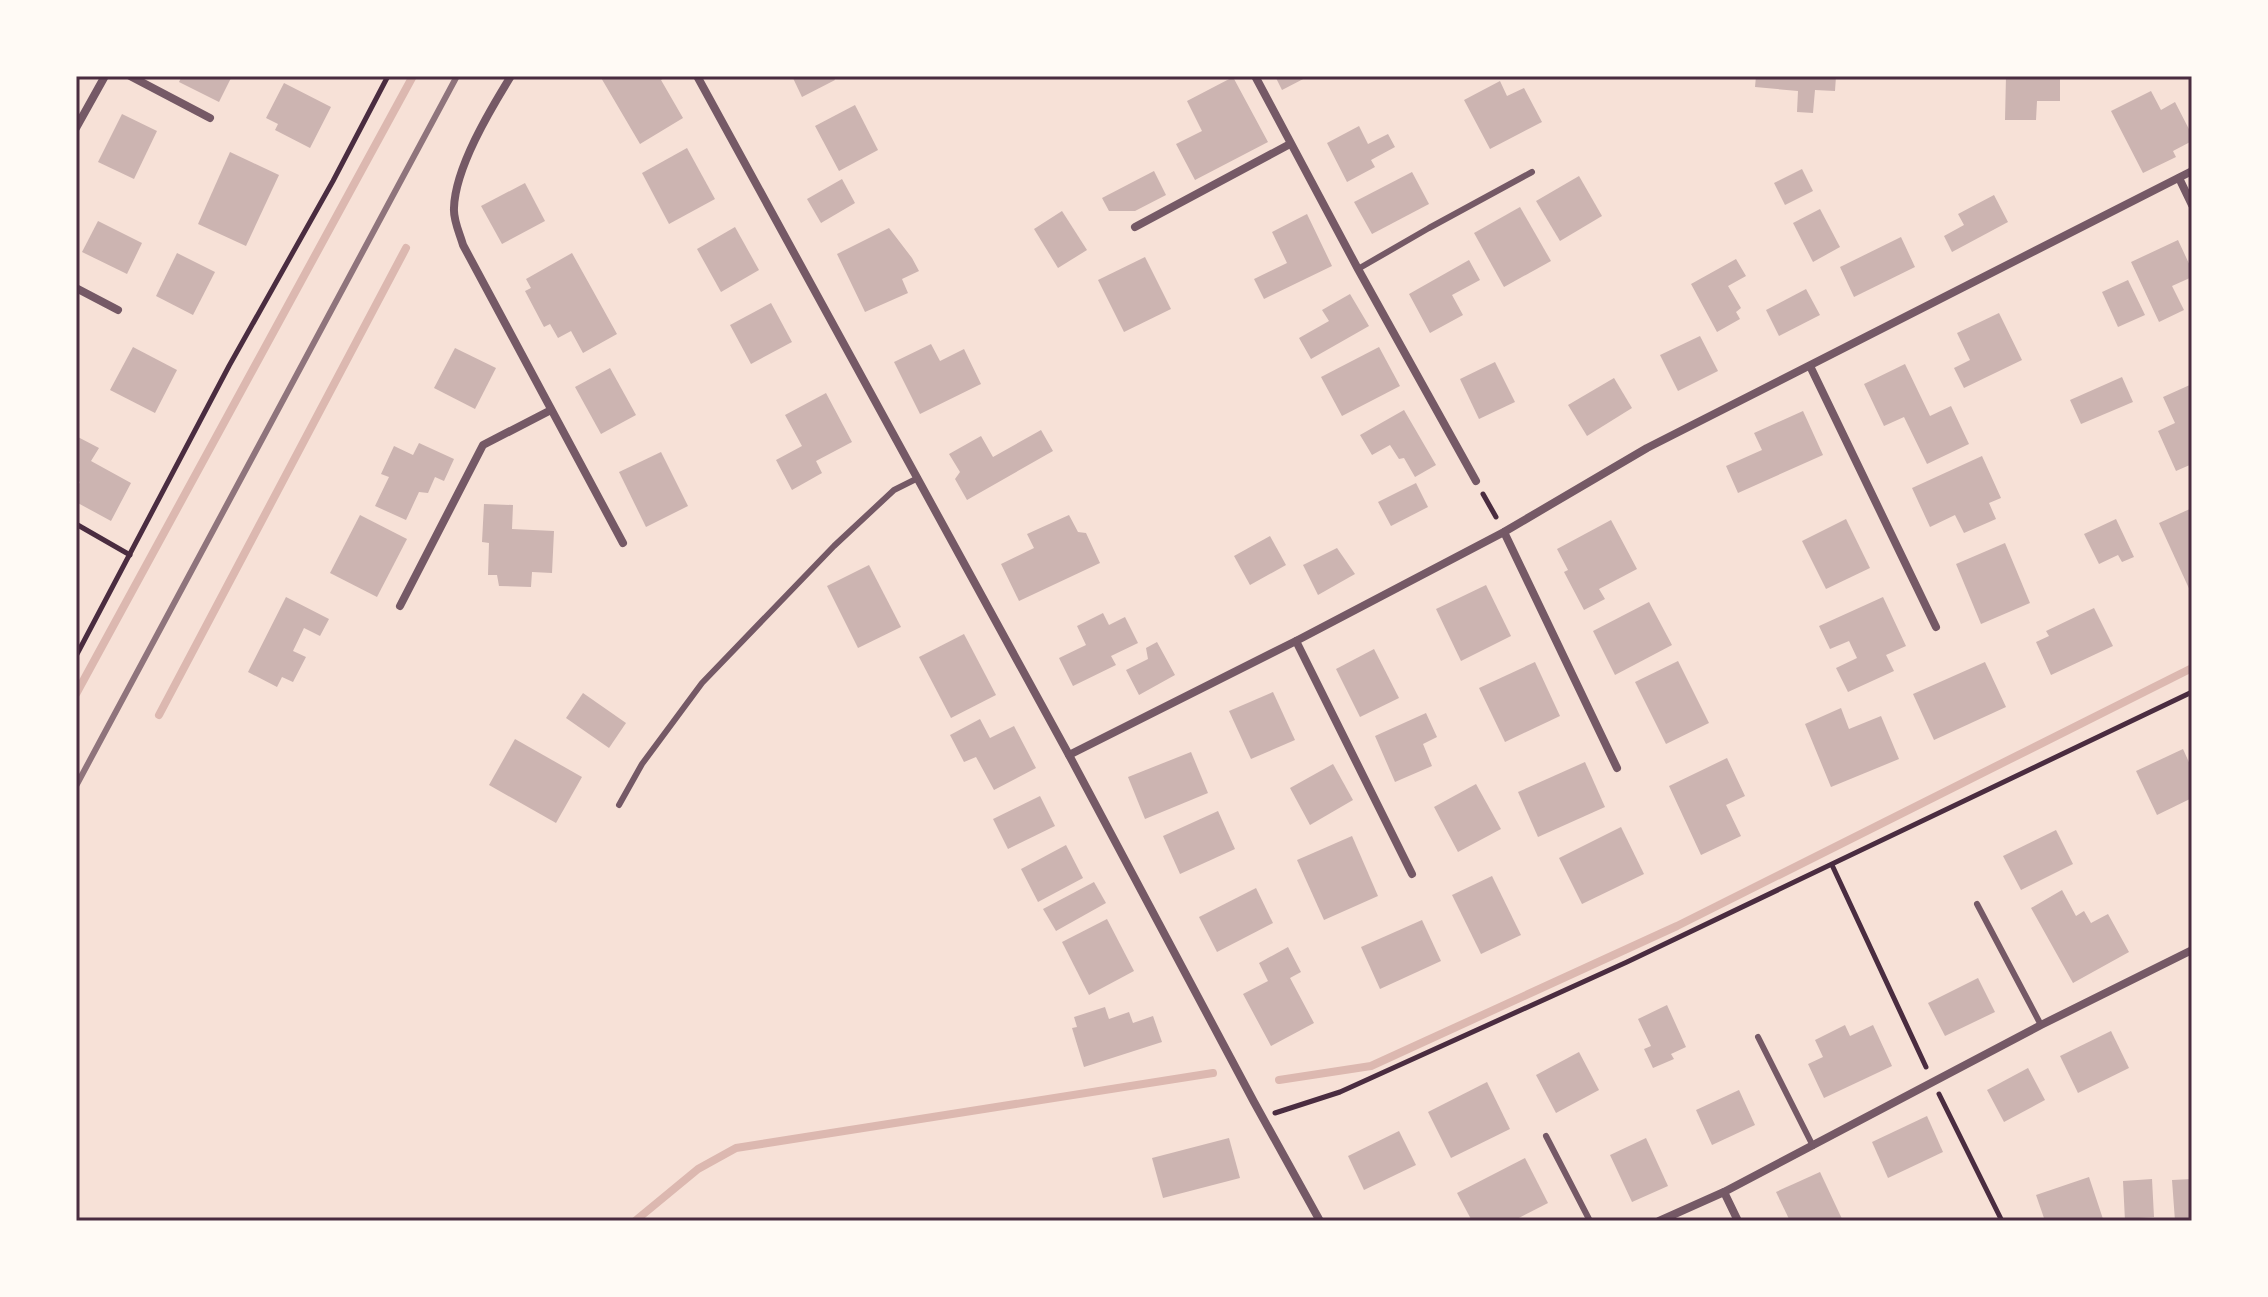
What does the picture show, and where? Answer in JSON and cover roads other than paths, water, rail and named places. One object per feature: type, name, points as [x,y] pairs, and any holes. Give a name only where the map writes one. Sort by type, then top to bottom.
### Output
[{"type":"street","points":[[76,128],[105,76]]},
{"type":"street","points":[[130,76],[210,118]]},
{"type":"street","points":[[511,76],[459,175],[453,210],[463,245],[623,543]]},
{"type":"street","points":[[697,76],[1320,1221]]},
{"type":"street","points":[[1255,76],[1476,481]]},
{"type":"street","points":[[1135,227],[1290,144]]},
{"type":"street","points":[[1069,755],[1504,532],[1647,448],[2192,171]]},
{"type":"street","points":[[2179,178],[2192,205]]},
{"type":"street","points":[[76,288],[118,310]]},
{"type":"street","points":[[1810,366],[1936,627]]},
{"type":"street","points":[[400,606],[483,445],[551,410]]},
{"type":"street","points":[[1504,532],[1617,768]]},
{"type":"street","points":[[1296,641],[1412,874]]},
{"type":"street","points":[[1659,1221],[1724,1192],[2041,1025],[2192,950]]},
{"type":"street","points":[[1724,1192],[1738,1221]]},
{"type":"lane","points":[[1358,269],[1532,172]]},
{"type":"lane","points":[[619,805],[642,764],[702,683],[834,546],[894,490],[918,478]]},
{"type":"lane","points":[[1977,904],[2041,1025]]},
{"type":"lane","points":[[1758,1037],[1813,1146]]},
{"type":"lane","points":[[1546,1136],[1590,1221]]},
{"type":"waterway","points":[[76,694],[413,76]]},
{"type":"waterway","points":[[159,715],[406,248]]},
{"type":"waterway","points":[[1279,1080],[1371,1066],[1677,926],[2192,668]]},
{"type":"waterway","points":[[635,1221],[698,1169],[736,1148],[1213,1073]]},
{"type":"railway","points":[[76,786],[457,76]]}]
